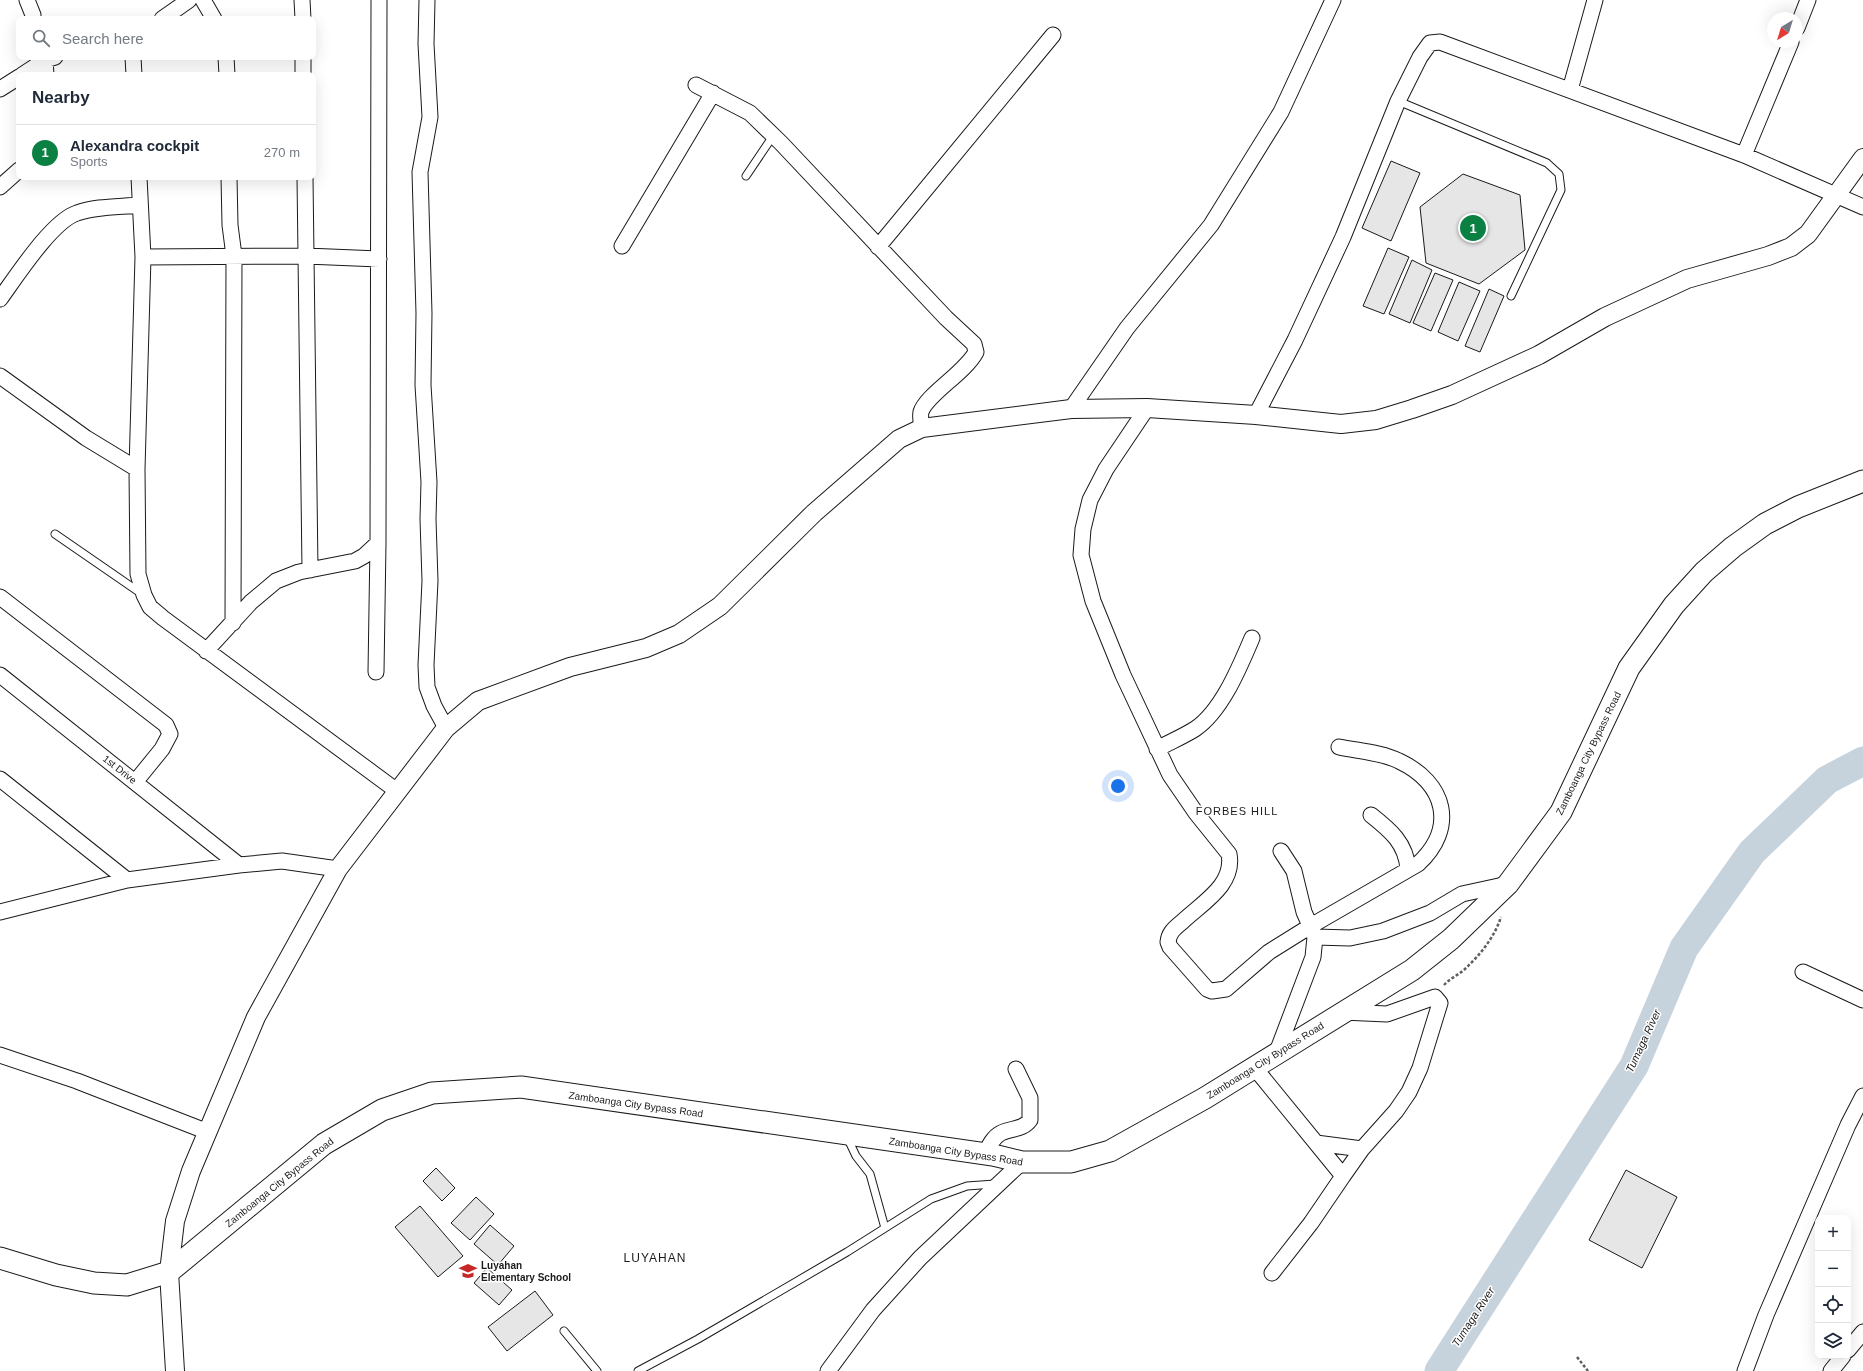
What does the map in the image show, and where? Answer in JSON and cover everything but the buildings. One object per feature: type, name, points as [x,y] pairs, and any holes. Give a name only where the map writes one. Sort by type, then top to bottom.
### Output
[{"type":"main road","name":"Zamboanga City Bypass Road","points":[[0,1258],[56,1275],[94,1283],[127,1285],[169,1272],[324,1144],[382,1110],[432,1093],[521,1087],[984,1154],[1022,1162],[1071,1162],[1110,1151],[1205,1098],[1277,1052],[1412,970],[1451,939],[1504,889],[1561,812],[1629,668],[1674,604],[1704,572],[1733,547],[1765,524],[1798,507],[1863,481]]},
{"type":"street","points":[[27,0],[33,15]]},
{"type":"street","points":[[166,16],[190,0]]},
{"type":"street","points":[[203,0],[212,16]]},
{"type":"street","points":[[302,0],[303,16]]},
{"type":"street","points":[[376,672],[378,543],[379,0]]},
{"type":"street","points":[[427,0],[426,44],[430,116],[420,172],[424,313],[423,385],[429,482],[428,519],[430,581],[426,665],[427,687],[434,706],[446,728]]},
{"type":"street","points":[[1071,410],[1127,328],[1211,225],[1281,112],[1333,0]]},
{"type":"street","points":[[1570,90],[1595,0]]},
{"type":"street","points":[[1803,13],[1808,0]]},
{"type":"street","points":[[878,247],[1053,35]]},
{"type":"street","points":[[1256,415],[1295,340],[1343,237],[1398,101],[1420,57],[1430,43],[1440,42],[1744,155],[1863,207]]},
{"type":"street","points":[[1744,155],[1789,48]]},
{"type":"street","points":[[133,60],[134,72]]},
{"type":"street","points":[[226,60],[227,72]]},
{"type":"street","points":[[303,60],[304,72]]},
{"type":"street","points":[[29,72],[48,64]]},
{"type":"street","points":[[0,89],[16,79]]},
{"type":"street","points":[[696,85],[750,113],[946,318],[967,336],[976,348],[974,356],[962,370],[926,403],[921,414],[922,428]]},
{"type":"street","points":[[622,246],[713,93]]},
{"type":"street","points":[[174,1371],[169,1272],[175,1222],[191,1171],[256,1017],[338,869],[446,728],[478,701],[570,667],[646,648],[679,634],[720,606],[814,512],[899,439],[922,428],[1071,410],[1147,408],[1256,415],[1341,424],[1376,420],[1452,395],[1539,355],[1605,317],[1687,279],[1768,256],[1791,247],[1808,234],[1837,196],[1863,158]]},
{"type":"street","points":[[0,187],[16,173]]},
{"type":"street","points":[[139,180],[143,257],[138,469],[138,574],[144,596],[150,607],[206,651],[397,791]]},
{"type":"street","points":[[229,180],[230,225],[234,256],[233,623]]},
{"type":"street","points":[[305,180],[310,570]]},
{"type":"street","points":[[0,299],[37,249],[64,220],[76,213],[91,209],[140,205]]},
{"type":"street","points":[[143,257],[306,256],[379,259]]},
{"type":"street","points":[[0,376],[86,438],[138,469]]},
{"type":"street","points":[[1147,408],[1106,469],[1090,500],[1083,529],[1081,555],[1093,601],[1123,675],[1157,749],[1170,775],[1196,813],[1229,854],[1230,861],[1228,875],[1219,889],[1173,929],[1168,937],[1170,947],[1201,984],[1212,991],[1226,989],[1269,952],[1312,932],[1418,864],[1428,854],[1437,841],[1443,814],[1433,787],[1418,773],[1398,761],[1372,753],[1339,747]]},
{"type":"street","points":[[206,651],[251,602],[276,581],[310,570],[355,561],[364,556],[378,543]]},
{"type":"street","points":[[0,597],[166,726],[170,734],[166,742],[136,781]]},
{"type":"street","points":[[1157,749],[1196,728],[1215,709],[1227,692],[1252,638]]},
{"type":"street","name":"1st Drive","points":[[0,674],[136,781],[239,865]]},
{"type":"street","points":[[0,779],[127,880]]},
{"type":"street","points":[[1371,815],[1390,830],[1404,850],[1407,856],[1408,869]]},
{"type":"street","points":[[1277,1052],[1313,957],[1312,932],[1294,872],[1281,851]]},
{"type":"street","points":[[0,912],[127,880],[239,865],[282,861],[338,869]]},
{"type":"street","points":[[1312,932],[1350,938],[1383,931],[1430,913],[1462,894],[1504,889]]},
{"type":"street","points":[[1803,972],[1863,1000]]},
{"type":"street","points":[[1272,1273],[1315,1217],[1362,1149],[1396,1112],[1410,1092],[1420,1068],[1440,1003],[1435,997],[1387,1014],[1342,1012]]},
{"type":"street","points":[[0,1055],[77,1081],[208,1132]]},
{"type":"street","points":[[1254,1067],[1343,1176]]},
{"type":"street","points":[[984,1154],[993,1139],[1000,1133],[1024,1126],[1030,1120],[1030,1098],[1016,1069]]},
{"type":"street","points":[[1745,1371],[1769,1308],[1848,1125],[1863,1096]]},
{"type":"street","points":[[1316,1143],[1362,1149]]},
{"type":"street","points":[[828,1371],[873,1310],[920,1258],[1022,1162]]},
{"type":"street","points":[[1851,1346],[1863,1332]]},
{"type":"street","points":[[1831,1371],[1841,1359]]},
{"type":"lane","points":[[1398,101],[1547,163],[1560,174],[1561,190],[1511,296]]},
{"type":"lane","points":[[746,176],[773,136]]},
{"type":"lane","points":[[55,534],[144,596]]},
{"type":"lane","points":[[846,1134],[856,1156],[870,1174],[885,1228]]},
{"type":"lane","points":[[638,1371],[698,1339],[931,1199],[967,1186],[997,1184]]},
{"type":"lane","points":[[564,1331],[597,1371]]},
{"type":"path","points":[[1435,997],[1449,980],[1465,969],[1496,931],[1502,917],[1504,889]]},
{"type":"path","points":[[1578,1358],[1588,1371]]},
{"type":"waterway","name":"Tumaga River","points":[[1439,1371],[1634,1066],[1684,948],[1752,852],[1827,780],[1863,761]]},
{"type":"place","name":"Alexandra cockpit","points":[[1473,228]]},
{"type":"place","name":"Luyahan Elementary School","points":[[468,1271]]},
{"type":"district","name":"FORBES HILL","points":[[1237,811]]},
{"type":"district","name":"LUYAHAN","points":[[655,1258]]}]
